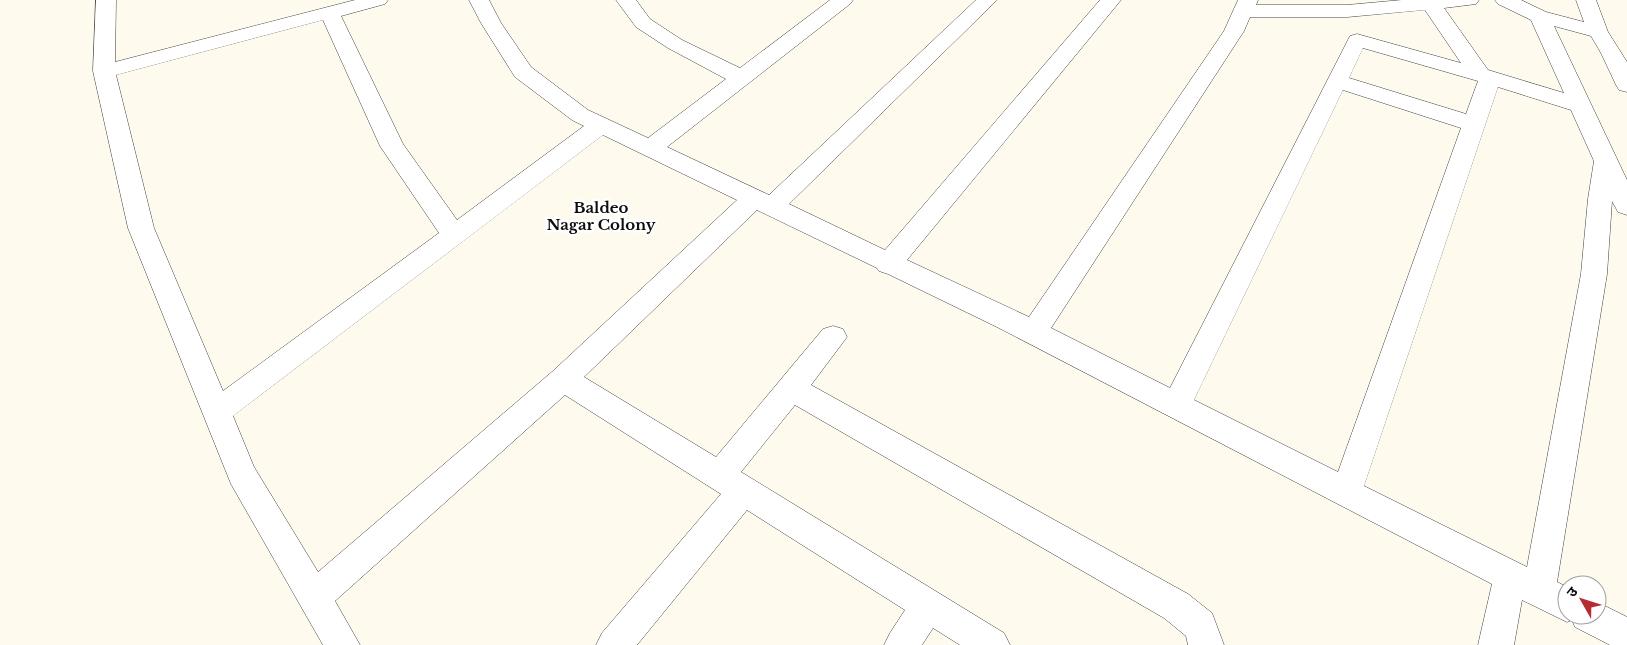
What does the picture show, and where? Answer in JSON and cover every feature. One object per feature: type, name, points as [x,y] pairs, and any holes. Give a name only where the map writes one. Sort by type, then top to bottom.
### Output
[{"type":"street","points":[[106,0],[104,71],[141,228],[242,474],[342,645]]},
{"type":"street","points":[[104,71],[378,0]]},
{"type":"street","points":[[479,0],[491,23],[523,72],[580,115],[1033,333],[1557,600]]},
{"type":"street","points":[[626,0],[643,23],[675,44],[742,78]]},
{"type":"street","points":[[649,149],[843,0]]},
{"type":"street","points":[[314,597],[763,203],[987,0]]},
{"type":"street","points":[[888,264],[1111,0]]},
{"type":"street","points":[[1033,333],[1234,31],[1245,5],[1365,10],[1469,0]]},
{"type":"street","points":[[1505,0],[1539,16],[1598,32]]},
{"type":"street","points":[[1586,0],[1598,32],[1620,53],[1627,85]]},
{"type":"street","points":[[1431,4],[1485,77]]},
{"type":"street","points":[[1176,406],[1356,40],[1365,10]]},
{"type":"street","points":[[330,12],[392,146],[454,235]]},
{"type":"street","points":[[1539,16],[1627,206]]},
{"type":"street","points":[[1356,40],[1580,105]]},
{"type":"street","points":[[1346,492],[1472,124],[1485,77]]},
{"type":"street","points":[[1336,81],[1472,124]]},
{"type":"street","points":[[217,412],[600,126]]},
{"type":"street","points":[[1539,591],[1594,274],[1600,199],[1606,161]]},
{"type":"street","points":[[614,645],[710,533],[731,483],[791,388],[832,337]]},
{"type":"street","points":[[563,379],[992,645]]},
{"type":"street","points":[[791,388],[1176,606],[1200,625],[1206,645]]},
{"type":"street","points":[[1496,645],[1510,576]]},
{"type":"street","points":[[902,645],[928,606]]},
{"type":"street","points":[[1607,625],[1627,635]]},
{"type":"district","name":"Baldeo Nagar Colony","points":[[601,216]]}]
